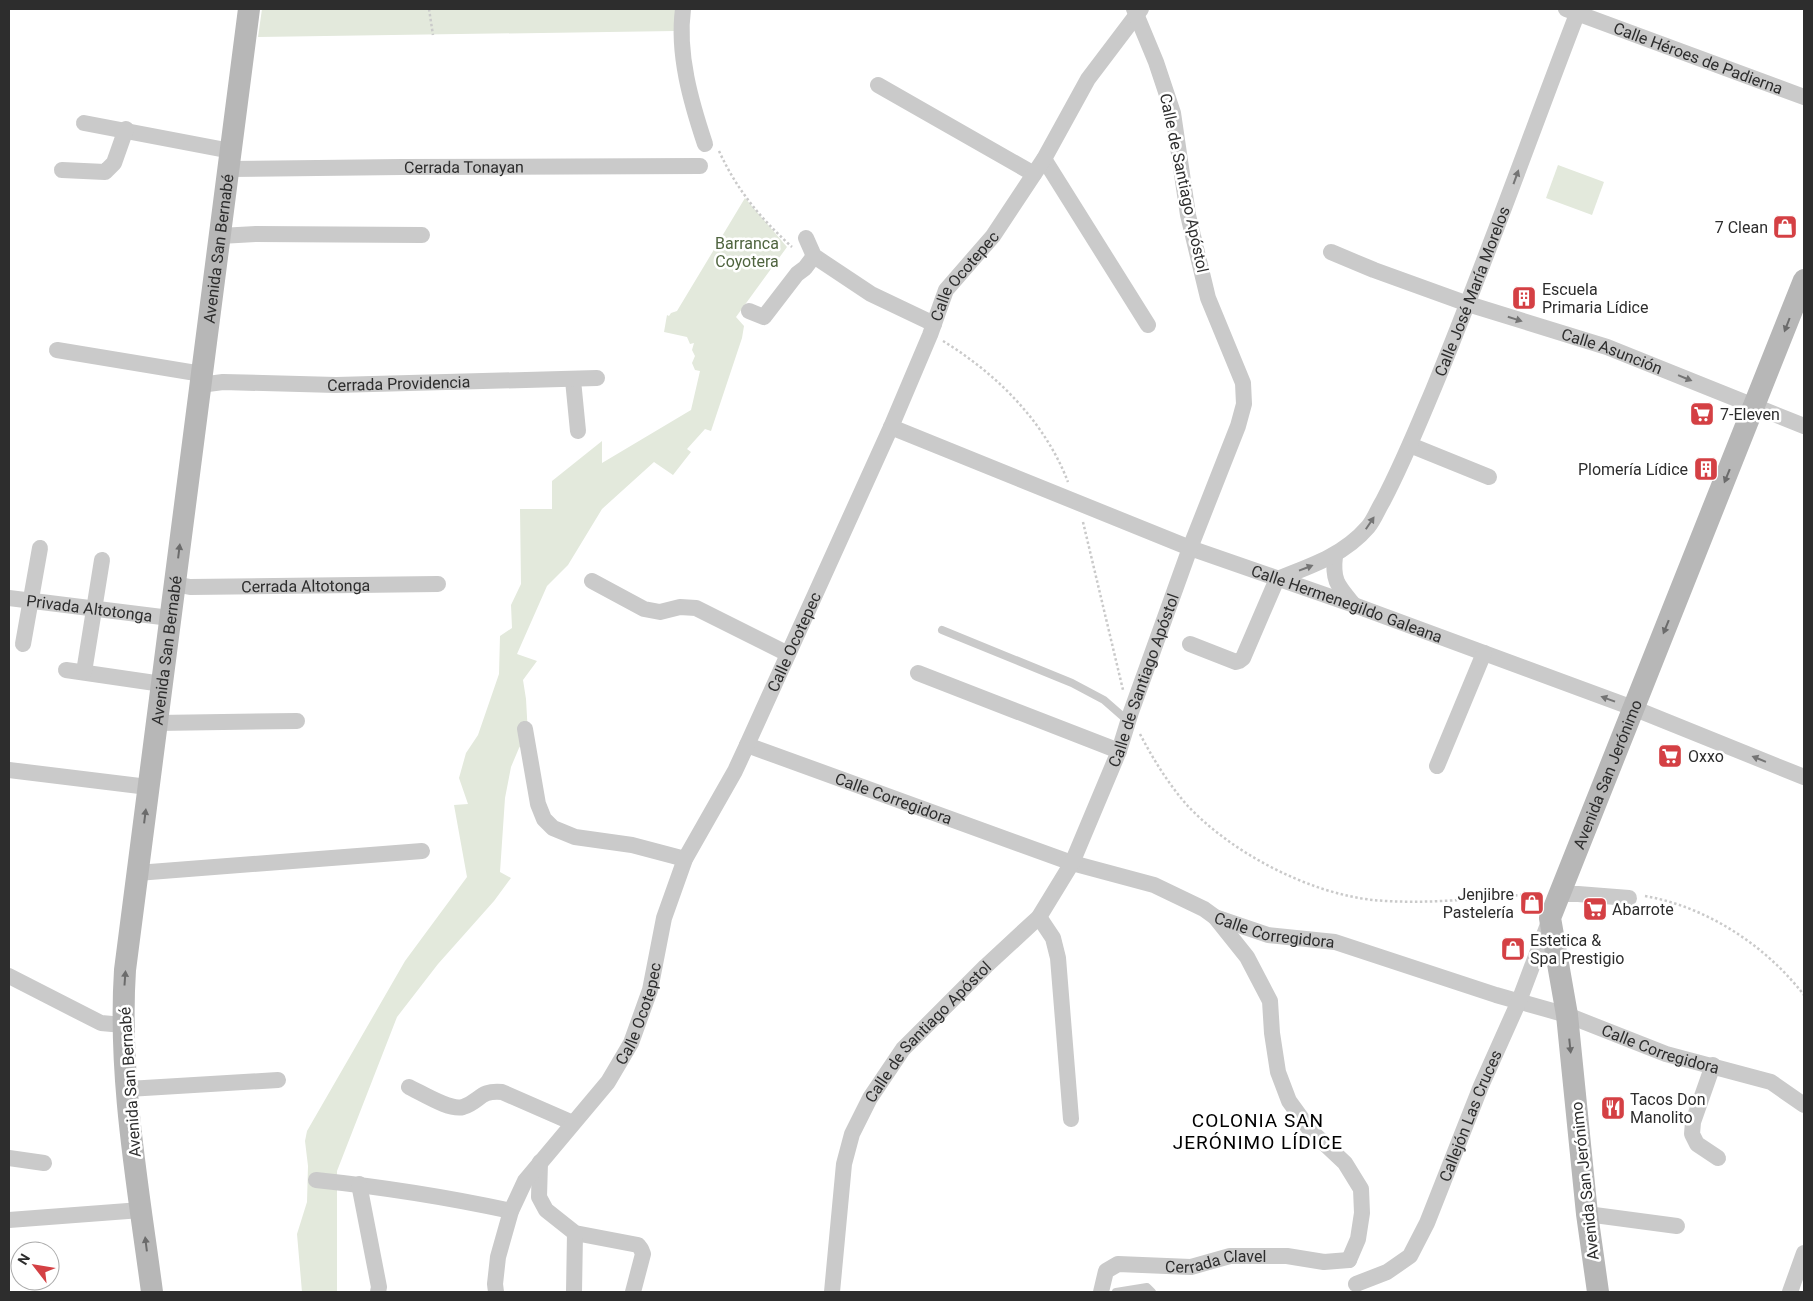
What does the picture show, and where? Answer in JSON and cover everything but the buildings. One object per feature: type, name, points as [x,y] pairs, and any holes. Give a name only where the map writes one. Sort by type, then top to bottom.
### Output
[{"type":"main road","name":"Avenida San Bernabé","points":[[152,1292],[130,1124],[123,1026],[125,970],[249,9]]},
{"type":"main road","name":"Avenida San Jerónimo","points":[[1598,1292],[1567,1015],[1550,918],[1552,893],[1634,708],[1804,283]]},
{"type":"street","points":[[683,9],[682,40],[687,79],[694,113],[711,146]]},
{"type":"street","name":"Calle Héroes de Padierna","points":[[1574,10],[1804,97]]},
{"type":"street","name":"Calle José María Morelos","points":[[1278,579],[1334,556],[1356,540],[1369,525],[1388,491],[1410,445],[1468,304],[1574,10]]},
{"type":"street","name":"Calle Ocotepec","points":[[496,1292],[498,1257],[511,1212],[525,1181],[608,1082],[631,1043],[650,990],[664,918],[685,859],[735,771],[891,427],[937,332],[946,290],[993,236],[1044,159],[1088,79],[1137,11]]},
{"type":"street","name":"Calle de Santiago Apóstol","points":[[832,1292],[844,1164],[852,1134],[870,1098],[903,1049],[986,966],[1039,917],[1072,863],[1119,751],[1190,548],[1238,426],[1244,404],[1242,383],[1208,298],[1188,215],[1173,113],[1137,11]]},
{"type":"street","points":[[878,85],[1034,174]]},
{"type":"street","name":"Cerrada Tonayan","points":[[84,122],[126,129],[230,160],[402,166],[700,166]]},
{"type":"street","points":[[62,170],[105,172],[114,164],[126,129]]},
{"type":"street","points":[[1044,159],[1148,324]]},
{"type":"street","points":[[220,236],[256,234],[422,235]]},
{"type":"street","points":[[800,243],[814,256],[871,294],[937,332]]},
{"type":"street","name":"Calle Asunción","points":[[1331,252],[1374,270],[1468,304],[1607,348],[1804,426]]},
{"type":"street","points":[[749,311],[764,317],[796,274],[805,268],[814,256]]},
{"type":"street","name":"Cerrada Providencia","points":[[57,350],[201,380],[223,382],[336,385],[597,378]]},
{"type":"street","points":[[572,380],[578,431]]},
{"type":"street","name":"Calle Hermenegildo Galeana","points":[[891,427],[1190,548],[1354,604],[1634,708],[1804,777]]},
{"type":"street","points":[[1410,445],[1489,477]]},
{"type":"street","points":[[23,644],[40,548]]},
{"type":"street","points":[[1334,556],[1333,572],[1340,590],[1354,604]]},
{"type":"street","points":[[84,672],[102,560]]},
{"type":"street","points":[[1190,644],[1236,662],[1239,661],[1278,579]]},
{"type":"street","points":[[592,581],[644,609],[660,612],[680,607],[696,608],[788,654]]},
{"type":"street","name":"Cerrada Altotonga","points":[[175,584],[190,587],[438,584]]},
{"type":"street","name":"Privada Altotonga","points":[[9,598],[170,618]]},
{"type":"street","points":[[1437,766],[1484,653]]},
{"type":"street","points":[[66,670],[162,684]]},
{"type":"street","points":[[918,673],[1119,751]]},
{"type":"street","points":[[157,724],[297,722]]},
{"type":"street","points":[[525,729],[538,804],[544,820],[553,828],[575,837],[632,845],[685,859]]},
{"type":"street","name":"Calle Corregidora","points":[[747,745],[1072,863],[1154,885],[1204,909],[1215,917],[1268,935],[1335,942],[1496,995],[1567,1015],[1666,1054],[1771,1082],[1804,1105]]},
{"type":"street","points":[[9,770],[148,786]]},
{"type":"street","points":[[137,873],[422,851]]},
{"type":"street","points":[[1552,893],[1634,896]]},
{"type":"street","points":[[1039,917],[1053,938],[1058,958],[1071,1119]]},
{"type":"street","points":[[1215,917],[1247,957],[1270,1001],[1272,1033],[1278,1072],[1289,1101],[1310,1130],[1345,1163],[1361,1189],[1362,1213],[1358,1239],[1349,1260]]},
{"type":"street","name":"Callejón Las Cruces","points":[[1349,1260],[1358,1288],[1387,1272],[1410,1256],[1427,1223],[1478,1094],[1519,1001],[1550,918]]},
{"type":"street","points":[[9,976],[100,1023],[123,1026]]},
{"type":"street","points":[[1713,1065],[1693,1122],[1692,1134],[1696,1144],[1718,1158]]},
{"type":"street","points":[[128,1089],[278,1080]]},
{"type":"street","points":[[409,1087],[452,1107],[463,1107],[484,1094],[502,1092],[573,1122]]},
{"type":"street","points":[[9,1158],[44,1163]]},
{"type":"street","points":[[540,1162],[539,1197],[546,1210],[575,1233],[638,1246],[643,1254],[633,1292]]},
{"type":"street","points":[[316,1180],[359,1184],[448,1197],[511,1212]]},
{"type":"street","points":[[359,1184],[379,1287],[378,1292]]},
{"type":"street","points":[[9,1220],[142,1210]]},
{"type":"street","points":[[1588,1214],[1676,1226]]},
{"type":"street","points":[[574,1292],[575,1233]]},
{"type":"street","points":[[1790,1292],[1800,1272],[1804,1253]]},
{"type":"street","name":"Cerrada Clavel","points":[[1100,1292],[1106,1271],[1118,1264],[1191,1267],[1230,1256],[1287,1256],[1324,1262],[1349,1260]]},
{"type":"lane","points":[[942,630],[1072,683],[1104,700],[1128,722]]},
{"type":"lane","points":[[1116,1292],[1147,1287],[1152,1292]]},
{"type":"path","points":[[428,9],[433,35]]},
{"type":"path","points":[[711,146],[763,220],[800,243]]},
{"type":"path","points":[[937,332],[1014,397],[1045,439],[1061,466],[1069,485]]},
{"type":"path","points":[[1082,519],[1124,695]]},
{"type":"path","points":[[1140,734],[1169,782],[1186,804],[1201,819],[1243,851],[1279,871],[1301,880],[1351,896],[1372,900],[1468,899],[1552,893]]},
{"type":"path","points":[[1634,896],[1688,907],[1701,912],[1736,933],[1769,958],[1804,995]]},
{"type":"green space","points":[[262,9],[678,9],[675,31],[258,37]]},
{"type":"green space","points":[[1558,165],[1604,182],[1592,215],[1546,198]]},
{"type":"green space","name":"Barranca Coyotera","points":[[745,198],[787,247],[736,317],[744,326],[742,338],[711,431],[705,429],[687,449],[691,452],[673,475],[654,462],[602,509],[568,565],[547,586],[517,654],[537,661],[523,680],[528,735],[519,748],[511,767],[505,798],[500,872],[511,878],[494,901],[438,964],[397,1017],[337,1171],[337,1292],[302,1292],[297,1234],[307,1202],[308,1166],[305,1141],[307,1131],[405,961],[467,877],[454,805],[468,804],[459,778],[466,753],[478,735],[499,674],[500,636],[512,628],[511,605],[521,584],[520,509],[552,509],[552,481],[602,441],[602,463],[691,410],[700,371],[695,370],[692,363],[695,356],[692,350],[694,343],[690,344],[687,337],[664,332],[667,315],[669,316],[677,311]]},
{"type":"place","name":"7 Clean","points":[[1785,227]]},
{"type":"place","name":"Escuela Primaria Lídice","points":[[1524,298]]},
{"type":"place","name":"7-Eleven","points":[[1702,414]]},
{"type":"place","name":"Plomería Lídice","points":[[1706,469]]},
{"type":"place","name":"Oxxo","points":[[1670,756]]},
{"type":"place","name":"Jenjibre Pastelería","points":[[1532,903]]},
{"type":"place","name":"Abarrote","points":[[1595,909]]},
{"type":"place","name":"Estetica & Spa Prestigio","points":[[1513,949]]},
{"type":"place","name":"Tacos Don Manolito","points":[[1613,1108]]},
{"type":"district","name":"COLONIA SAN JERÓNIMO LÍDICE","points":[[1258,1131]]}]
